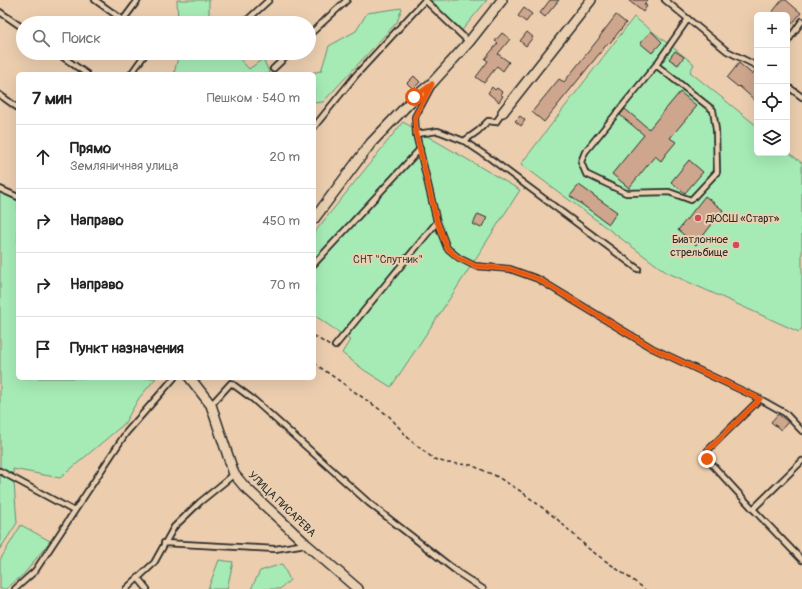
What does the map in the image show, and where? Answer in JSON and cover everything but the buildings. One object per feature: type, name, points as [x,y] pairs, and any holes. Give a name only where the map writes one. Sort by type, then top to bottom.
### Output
[{"type":"street","points":[[316,217],[372,144],[414,97],[432,84],[469,42],[502,0]]},
{"type":"street","points":[[503,112],[591,0]]},
{"type":"street","name":"УЛИЦА ПИСАРЕВА","points":[[192,380],[211,405],[234,474],[244,486],[306,544],[358,589]]},
{"type":"lane","points":[[95,0],[117,16]]},
{"type":"lane","points":[[129,16],[138,0]]},
{"type":"lane","points":[[252,16],[269,0]]},
{"type":"lane","points":[[316,29],[347,0]]},
{"type":"lane","points":[[316,125],[356,75],[425,0],[469,42]]},
{"type":"lane","points":[[665,0],[726,51],[754,65]]},
{"type":"lane","points":[[0,12],[16,23]]},
{"type":"lane","points":[[656,65],[713,110],[716,130],[717,172],[692,200],[669,192],[626,192],[586,174],[581,162],[585,152],[656,65],[688,19]]},
{"type":"lane","points":[[790,38],[802,22]]},
{"type":"lane","points":[[67,60],[84,72]]},
{"type":"lane","points":[[132,72],[141,60]]},
{"type":"lane","points":[[273,70],[283,60]]},
{"type":"lane","points":[[432,84],[415,117],[416,134],[437,222],[447,248],[458,258],[475,266],[510,269],[538,279],[652,348],[760,399],[785,413],[802,431]]},
{"type":"lane","points":[[790,88],[802,97]]},
{"type":"lane","points":[[0,95],[16,107]]},
{"type":"lane","points":[[464,141],[478,131],[488,121],[496,122],[503,112]]},
{"type":"lane","points":[[416,134],[438,131],[464,141],[491,159],[638,269]]},
{"type":"lane","points":[[316,262],[420,149]]},
{"type":"lane","points":[[0,189],[16,196]]},
{"type":"lane","points":[[335,346],[437,222]]},
{"type":"lane","points":[[15,589],[35,571],[126,433],[172,380]]},
{"type":"lane","points":[[211,405],[231,383],[254,400],[369,502],[460,574],[483,589]]},
{"type":"lane","points":[[760,399],[708,450],[707,459],[802,560]]},
{"type":"lane","points":[[753,509],[802,461]]},
{"type":"lane","points":[[0,471],[74,511]]},
{"type":"lane","points":[[126,589],[154,563],[174,527],[200,502],[234,474]]},
{"type":"lane","points":[[164,543],[275,549],[306,544]]},
{"type":"lane","points":[[138,578],[147,589]]},
{"type":"path","points":[[316,337],[332,347],[335,346]]},
{"type":"path","points":[[316,364],[389,416],[411,441],[434,459],[447,464],[471,466],[496,476],[522,492],[557,519],[589,549],[645,589]]},
{"type":"path","points":[[636,589],[639,585]]},
{"type":"green space","points":[[177,0],[209,0],[209,16],[178,16]]},
{"type":"green space","points":[[425,0],[487,0],[459,34]]},
{"type":"green space","points":[[402,8],[397,22],[323,102],[316,103],[315,72],[321,71],[329,46],[356,31],[367,13]]},
{"type":"green space","name":"ДЮСШ «Старт»","points":[[634,17],[694,64],[690,72],[754,124],[754,156],[790,156],[790,153],[802,163],[802,328],[799,332],[666,272],[521,164]]},
{"type":"green space","points":[[177,60],[241,60],[249,69],[263,60],[269,72],[174,72]]},
{"type":"green space","name":"СНТ \"Спутник\"","points":[[403,122],[520,190],[391,387],[364,370],[342,353],[350,340],[316,316],[316,231]]},
{"type":"green space","points":[[0,192],[16,199],[16,380],[154,380],[139,398],[124,424],[60,478],[13,469],[17,523],[0,549]]},
{"type":"green space","points":[[21,525],[50,541],[24,574],[6,589],[0,589],[0,560]]},
{"type":"green space","points":[[219,560],[233,562],[227,589],[208,589]]},
{"type":"green space","points":[[282,564],[290,580],[280,589],[251,589],[260,571]]},
{"type":"place","name":"ДЮСШ «Старт»","points":[[698,218]]},
{"type":"place","name":"Биатлонное стрельбище","points":[[736,245]]},
{"type":"route","points":[[414,97],[432,84],[415,117],[416,134],[437,222],[447,248],[458,258],[475,266],[510,269],[538,279],[652,348],[760,399],[708,450],[707,459]]}]
